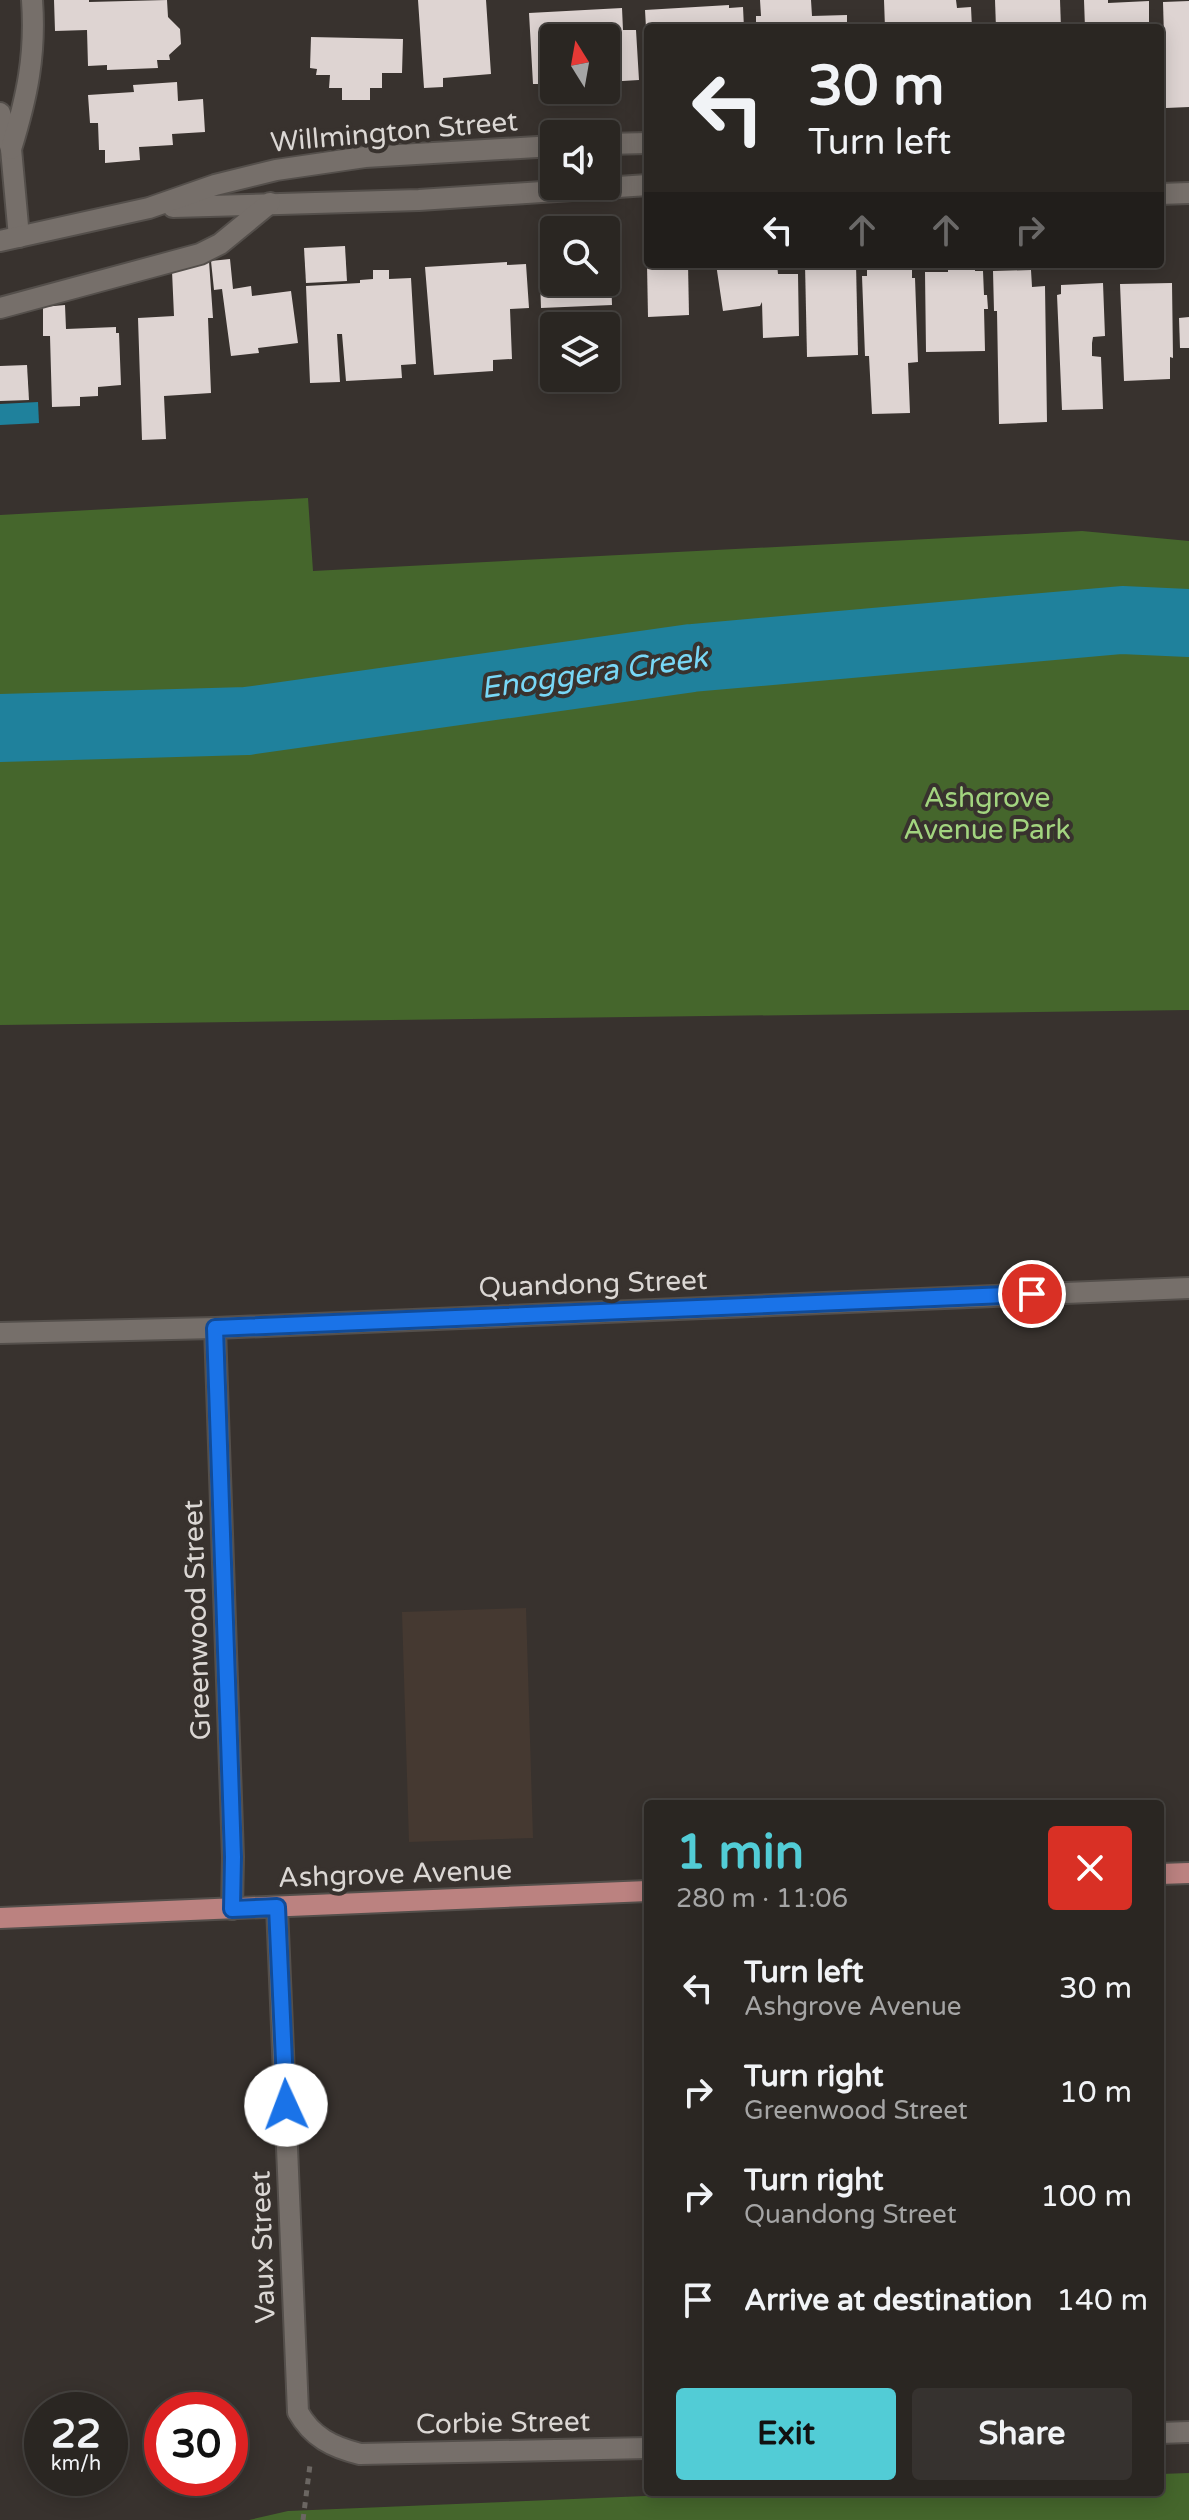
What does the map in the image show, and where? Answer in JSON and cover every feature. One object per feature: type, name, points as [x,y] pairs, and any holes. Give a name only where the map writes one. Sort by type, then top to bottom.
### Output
[{"type":"main road","points":[[1164,1874],[1189,1873]]},
{"type":"main road","name":"Ashgrove Avenue","points":[[0,1918],[644,1891]]},
{"type":"street","points":[[9,239],[11,149],[31,70],[32,0]]},
{"type":"street","points":[[0,113],[11,149]]},
{"type":"street","points":[[620,144],[644,143]]},
{"type":"street","name":"Willmington Street","points":[[9,239],[149,208],[247,176],[305,165],[365,157],[540,147]]},
{"type":"street","name":"Willmington Street","points":[[149,208],[433,199],[644,185]]},
{"type":"street","points":[[1164,194],[1189,193]]},
{"type":"street","points":[[0,308],[200,254],[220,244],[270,203]]},
{"type":"street","name":"Quandong Street","points":[[0,1333],[215,1328],[1189,1288]]},
{"type":"street","name":"Greenwood Street","points":[[215,1328],[233,1857],[232,1909]]},
{"type":"street","name":"Vaux Street","points":[[277,1907],[298,2412],[306,2426]]},
{"type":"street","name":"Corbie Street","points":[[306,2426],[318,2438],[339,2449],[360,2454],[644,2448]]},
{"type":"street","points":[[1164,2433],[1189,2432]]},
{"type":"path","points":[[303,2520],[310,2462],[306,2426]]},
{"type":"shaded area","points":[[526,1608],[533,1838],[409,1842],[402,1612]]},
{"type":"green space","name":"Ashgrove Avenue Park","points":[[308,498],[313,571],[1082,531],[1189,541],[1189,1010],[0,1025],[0,515]]},
{"type":"green space","points":[[1189,2473],[1189,2520],[249,2520],[288,2511],[645,2496],[1164,2496],[1164,2474]]},
{"type":"water","points":[[38,402],[39,423],[0,425],[0,404]]},
{"type":"building","points":[[54,0],[167,0],[168,17],[180,29],[181,44],[169,55],[170,60],[157,60],[158,68],[107,70],[107,65],[88,66],[87,30],[55,31]]},
{"type":"building","points":[[418,0],[486,0],[491,74],[443,78],[443,87],[424,88]]},
{"type":"building","points":[[760,0],[811,0],[812,16],[847,15],[847,24],[756,24],[756,16],[761,16]]},
{"type":"building","points":[[884,0],[956,0],[957,8],[971,7],[972,24],[885,24]]},
{"type":"building","points":[[995,0],[1060,0],[1061,24],[996,24]]},
{"type":"building","points":[[1084,0],[1108,0],[1108,3],[1149,1],[1149,24],[1085,24]]},
{"type":"building","points":[[1189,1],[1189,107],[1166,108],[1163,2]]},
{"type":"building","points":[[729,5],[729,8],[743,7],[744,24],[646,24],[645,10]]},
{"type":"building","points":[[622,8],[623,30],[636,30],[639,80],[620,81],[620,24],[540,24],[540,87],[533,84],[529,13]]},
{"type":"building","points":[[311,37],[403,39],[402,73],[382,73],[382,88],[370,88],[370,100],[342,100],[342,88],[329,88],[330,75],[316,75],[317,69],[310,68]]},
{"type":"building","points":[[177,82],[178,101],[203,99],[205,132],[172,134],[173,145],[139,147],[140,160],[105,163],[105,150],[99,150],[98,123],[90,123],[88,95],[134,92],[133,85]]},
{"type":"building","points":[[345,246],[347,281],[306,283],[304,248]]},
{"type":"building","points":[[230,259],[233,289],[251,286],[252,296],[291,291],[298,343],[258,348],[259,353],[231,356],[222,289],[214,290],[211,261]]},
{"type":"building","points":[[209,261],[213,318],[208,318],[211,393],[164,396],[166,439],[142,440],[138,318],[174,316],[172,271]]},
{"type":"building","points":[[507,262],[507,265],[526,264],[529,308],[510,309],[512,359],[493,360],[493,371],[434,375],[425,267]]},
{"type":"building","points":[[647,268],[688,268],[689,315],[648,317]]},
{"type":"building","points":[[717,268],[777,268],[778,274],[798,274],[799,336],[763,338],[762,302],[760,306],[723,311]]},
{"type":"building","points":[[805,268],[856,268],[858,355],[807,357]]},
{"type":"building","points":[[867,268],[904,268],[912,270],[912,278],[915,278],[918,362],[908,363],[910,413],[872,414],[869,356],[865,356],[862,276],[867,276]]},
{"type":"building","points":[[948,268],[983,271],[988,309],[984,309],[985,351],[926,352],[925,272],[948,272]]},
{"type":"building","points":[[373,270],[389,270],[389,279],[411,278],[416,364],[401,365],[402,378],[346,381],[342,334],[337,334],[340,382],[310,383],[306,286],[360,283],[360,280],[373,279]]},
{"type":"building","points":[[1031,270],[1032,287],[1045,286],[1047,422],[999,424],[997,311],[994,311],[993,271]]},
{"type":"building","points":[[1103,283],[1105,336],[1093,337],[1092,356],[1101,357],[1103,409],[1062,410],[1057,295],[1061,294],[1061,285]]},
{"type":"building","points":[[1172,283],[1173,358],[1170,357],[1170,379],[1124,381],[1120,284]]},
{"type":"building","points":[[541,296],[612,296],[612,305],[541,308]]},
{"type":"building","points":[[65,305],[66,329],[116,327],[116,333],[119,333],[121,385],[98,387],[98,396],[80,397],[80,406],[52,407],[50,336],[43,336],[43,307]]},
{"type":"building","points":[[1189,317],[1189,348],[1180,348],[1179,318]]},
{"type":"building","points":[[27,365],[29,400],[0,401],[0,366]]},
{"type":"waterway","name":"Enoggera Creek","points":[[0,728],[247,721],[692,658],[1122,620],[1189,623]]},
{"type":"route","points":[[286,2105],[277,1907],[232,1909],[233,1857],[215,1328],[1032,1294]]}]
